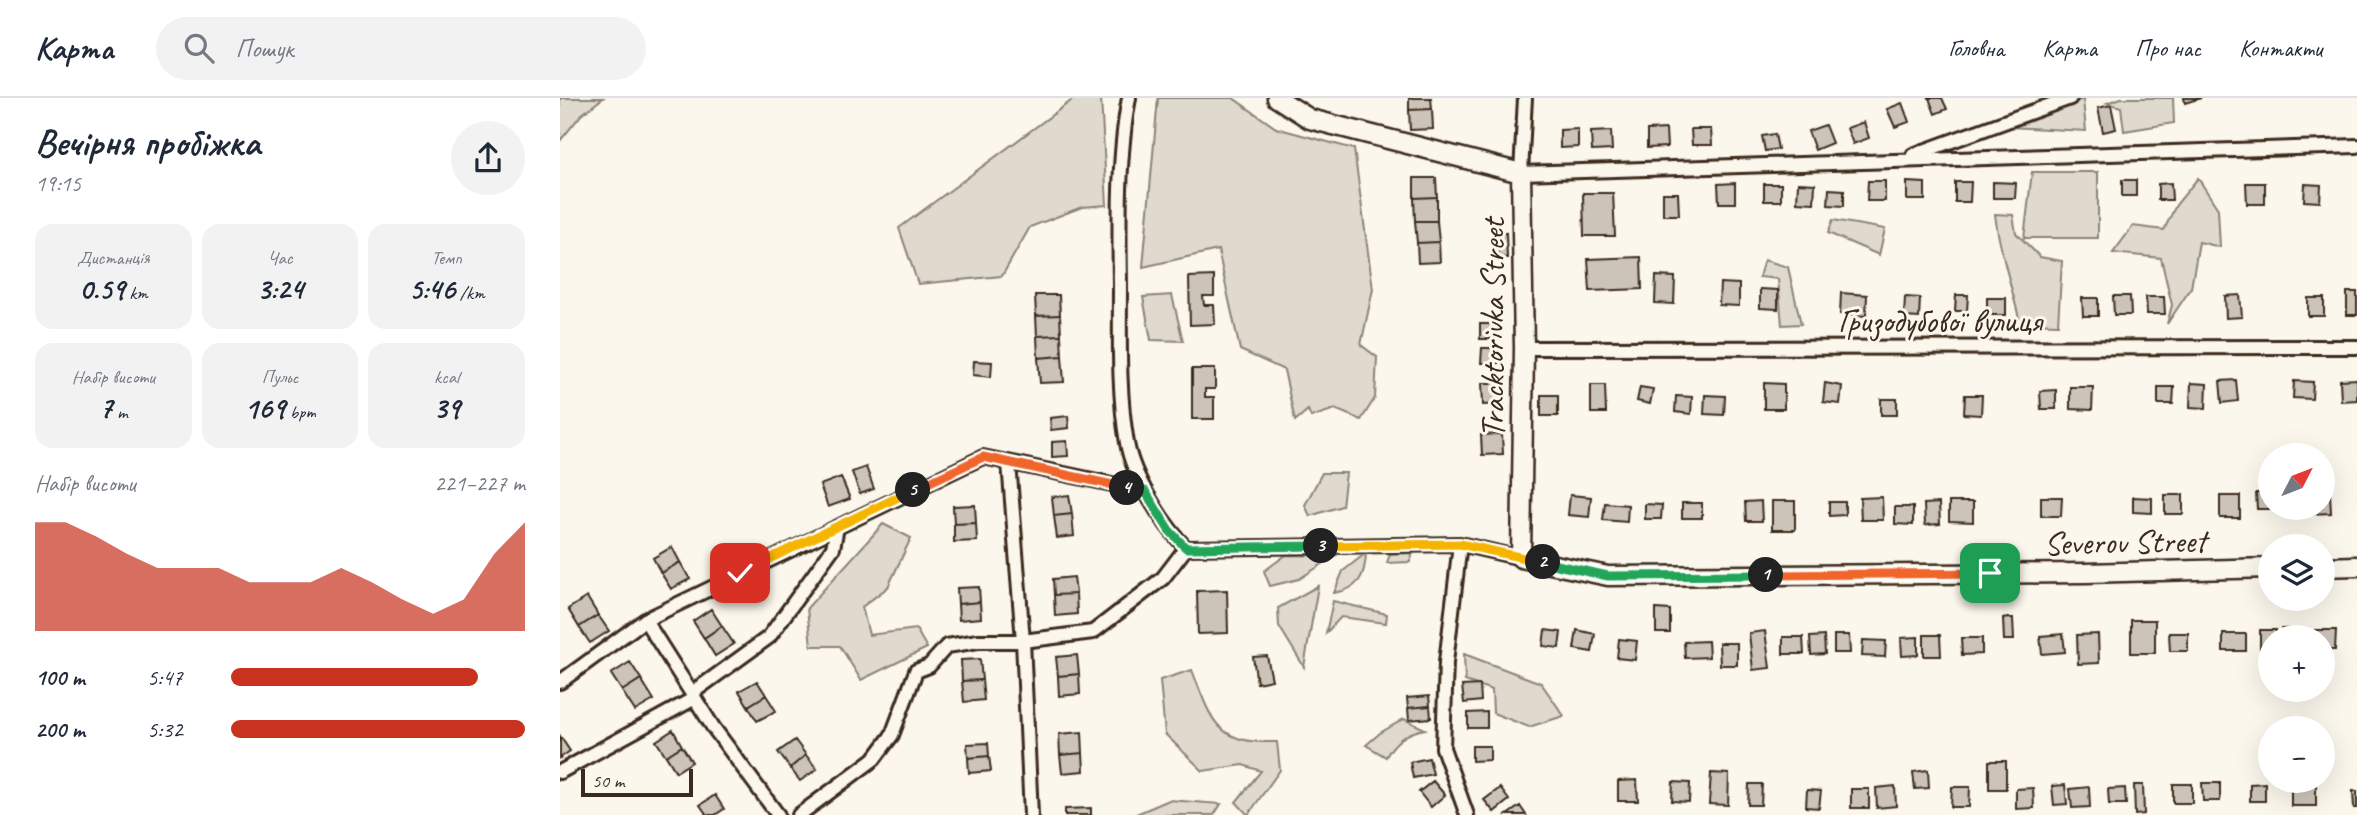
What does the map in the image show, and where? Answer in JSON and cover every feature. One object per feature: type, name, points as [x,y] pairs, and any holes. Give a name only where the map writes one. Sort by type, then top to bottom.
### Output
[{"type":"main road","points":[[1277,98],[1310,119],[1521,173]]},
{"type":"main road","name":"Tracktorivka Street","points":[[1521,173],[1524,348],[1521,558]]},
{"type":"main road","name":"Severov Street","points":[[1521,558],[1608,576],[2073,573],[2258,568]]},
{"type":"main road","points":[[2335,567],[2357,566]]},
{"type":"street","points":[[1129,98],[1119,215],[1120,356],[1127,445],[1145,491],[1169,530],[1186,548],[1460,544],[1521,558]]},
{"type":"street","name":"Tracktorivka Street","points":[[1521,173],[1525,98]]},
{"type":"street","points":[[1903,159],[2070,98]]},
{"type":"street","points":[[1521,173],[2357,146]]},
{"type":"street","name":"Гризодубової вулиця","points":[[1524,348],[2357,347]]},
{"type":"street","points":[[560,682],[645,620],[983,457],[1145,491]]},
{"type":"street","points":[[1009,463],[1023,641],[1031,815]]},
{"type":"street","points":[[560,772],[694,696],[769,637],[833,548],[837,527]]},
{"type":"street","points":[[1460,544],[1446,662],[1443,748],[1467,815]]},
{"type":"street","points":[[799,815],[874,759],[891,735],[915,671],[929,666],[947,646],[978,641],[1023,641],[1093,632],[1163,578],[1186,548]]},
{"type":"street","points":[[645,620],[694,696],[778,815]]},
{"type":"shaded area","points":[[560,98],[603,98],[581,115],[560,141]]},
{"type":"shaded area","points":[[1075,98],[1101,98],[1107,205],[1082,207],[1030,227],[1002,276],[918,284],[899,228]]},
{"type":"shaded area","points":[[1158,98],[1233,98],[1276,128],[1354,149],[1373,289],[1361,345],[1377,357],[1375,398],[1361,420],[1335,409],[1311,417],[1308,410],[1295,421],[1284,370],[1240,350],[1218,250],[1143,267]]},
{"type":"shaded area","points":[[2121,98],[2173,98],[2174,123],[2124,131],[2121,107],[2107,103]]},
{"type":"shaded area","points":[[2083,99],[2086,131],[2008,127]]},
{"type":"shaded area","points":[[2032,172],[2098,172],[2098,238],[2024,238]]},
{"type":"shaded area","points":[[2198,178],[2218,209],[2220,247],[2199,242],[2191,288],[2167,324],[2172,305],[2161,258],[2113,253],[2133,226],[2164,230],[2176,205]]},
{"type":"shaded area","points":[[1995,214],[2013,215],[2016,233],[2040,257],[2062,261],[2058,324],[2020,323]]},
{"type":"shaded area","points":[[1833,220],[1885,229],[1879,255],[1828,233]]},
{"type":"shaded area","points":[[1764,260],[1788,267],[1801,324],[1782,325],[1778,279],[1759,277]]},
{"type":"shaded area","points":[[1172,295],[1183,341],[1151,340],[1143,297]]},
{"type":"shaded area","points":[[1322,473],[1346,473],[1342,506],[1310,516],[1305,505]]},
{"type":"shaded area","points":[[883,524],[911,538],[888,587],[862,607],[869,635],[916,629],[927,648],[861,680],[840,646],[811,646],[807,608]]},
{"type":"shaded area","points":[[1366,553],[1362,575],[1355,585],[1334,593],[1343,571]]},
{"type":"shaded area","points":[[1413,553],[1410,562],[1387,563],[1390,554]]},
{"type":"shaded area","points":[[1286,555],[1335,556],[1299,579],[1270,586],[1264,571]]},
{"type":"shaded area","points":[[1318,586],[1304,667],[1279,626],[1278,608]]},
{"type":"shaded area","points":[[1333,601],[1387,614],[1386,623],[1341,617],[1326,633]]},
{"type":"shaded area","points":[[1464,654],[1541,683],[1564,716],[1529,727],[1493,713],[1492,690],[1465,681]]},
{"type":"shaded area","points":[[1192,670],[1211,716],[1228,734],[1256,742],[1277,742],[1280,770],[1248,815],[1236,802],[1261,771],[1243,765],[1203,771],[1165,734],[1160,680]]},
{"type":"shaded area","points":[[1404,719],[1425,729],[1402,738],[1386,757],[1366,745],[1380,733]]},
{"type":"shaded area","points":[[1169,800],[1221,804],[1214,815],[1134,815]]},
{"type":"building","points":[[1409,98],[1431,98],[1432,109],[1409,110]]},
{"type":"building","points":[[1929,98],[1942,98],[1947,109],[1935,114]]},
{"type":"building","points":[[2184,98],[2201,98],[2185,103]]},
{"type":"building","points":[[1902,103],[1909,122],[1895,127],[1887,109]]},
{"type":"building","points":[[2111,105],[2116,129],[2103,132],[2098,108]]},
{"type":"building","points":[[1432,109],[1433,129],[1410,130],[1409,110]]},
{"type":"building","points":[[1864,122],[1869,138],[1853,144],[1847,128]]},
{"type":"building","points":[[1825,125],[1832,143],[1815,150],[1808,131]]},
{"type":"building","points":[[1578,129],[1578,147],[1560,148],[1560,130]]},
{"type":"building","points":[[1666,129],[1667,147],[1647,148],[1647,130]]},
{"type":"building","points":[[1691,129],[1711,129],[1712,145],[1692,145]]},
{"type":"building","points":[[1611,131],[1612,150],[1592,151],[1591,132]]},
{"type":"building","points":[[1775,134],[1778,149],[1765,151],[1762,136]]},
{"type":"building","points":[[1414,178],[1436,178],[1437,197],[1414,198]]},
{"type":"building","points":[[2122,180],[2136,180],[2136,196],[2122,196]]},
{"type":"building","points":[[1868,181],[1885,181],[1885,201],[1867,201]]},
{"type":"building","points":[[1907,182],[1925,183],[1925,200],[1907,200]]},
{"type":"building","points":[[1955,182],[1971,182],[1970,202],[1955,202]]},
{"type":"building","points":[[1993,182],[2016,183],[2015,198],[1993,198]]},
{"type":"building","points":[[1735,183],[1735,203],[1719,203],[1718,184]]},
{"type":"building","points":[[1798,183],[1815,184],[1814,203],[1797,202]]},
{"type":"building","points":[[2171,183],[2172,200],[2158,200],[2158,184]]},
{"type":"building","points":[[2246,183],[2265,183],[2265,204],[2247,204]]},
{"type":"building","points":[[1764,184],[1781,184],[1781,201],[1764,201]]},
{"type":"building","points":[[2305,184],[2321,185],[2320,202],[2304,201]]},
{"type":"building","points":[[1829,189],[1844,190],[1844,206],[1828,205]]},
{"type":"building","points":[[1583,193],[1613,193],[1615,236],[1584,236]]},
{"type":"building","points":[[1663,193],[1678,193],[1679,215],[1663,215]]},
{"type":"building","points":[[1437,197],[1437,221],[1415,221],[1414,198]]},
{"type":"building","points":[[1415,221],[1437,221],[1439,242],[1417,243]]},
{"type":"building","points":[[1506,233],[1507,258],[1498,257],[1498,234]]},
{"type":"building","points":[[1439,242],[1440,262],[1418,263],[1417,243]]},
{"type":"building","points":[[1641,257],[1642,289],[1590,291],[1588,259]]},
{"type":"building","points":[[1214,276],[1214,296],[1203,296],[1204,305],[1214,305],[1215,324],[1190,325],[1189,277]]},
{"type":"building","points":[[1656,276],[1675,277],[1674,304],[1655,303]]},
{"type":"building","points":[[1720,283],[1739,284],[1739,306],[1719,305]]},
{"type":"building","points":[[1760,289],[1778,290],[1778,309],[1760,308]]},
{"type":"building","points":[[2347,292],[2357,292],[2357,315],[2347,315]]},
{"type":"building","points":[[1841,293],[1867,295],[1866,316],[1840,314]]},
{"type":"building","points":[[1035,295],[1059,295],[1060,315],[1036,316]]},
{"type":"building","points":[[1956,295],[1968,295],[1967,311],[1955,311]]},
{"type":"building","points":[[2240,295],[2242,317],[2226,318],[2225,296]]},
{"type":"building","points":[[2113,296],[2130,296],[2131,315],[2114,315]]},
{"type":"building","points":[[1905,297],[1920,298],[1919,318],[1904,317]]},
{"type":"building","points":[[2146,297],[2164,297],[2165,314],[2147,314]]},
{"type":"building","points":[[1987,298],[2006,298],[2006,315],[1987,315]]},
{"type":"building","points":[[2082,298],[2098,298],[2098,316],[2083,316]]},
{"type":"building","points":[[2308,298],[2324,298],[2324,316],[2308,316]]},
{"type":"building","points":[[1060,315],[1061,335],[1037,336],[1036,316]]},
{"type":"building","points":[[1480,324],[1497,324],[1498,339],[1480,339]]},
{"type":"building","points":[[1061,335],[1062,356],[1038,358],[1037,336]]},
{"type":"building","points":[[1482,348],[1501,348],[1500,363],[1481,363]]},
{"type":"building","points":[[1062,356],[1064,382],[1040,383],[1038,358]]},
{"type":"building","points":[[974,361],[992,362],[991,377],[973,375]]},
{"type":"building","points":[[1192,369],[1215,369],[1215,389],[1205,389],[1205,397],[1214,397],[1214,419],[1192,419]]},
{"type":"building","points":[[2357,379],[2357,400],[2341,401],[2340,380]]},
{"type":"building","points":[[2236,380],[2238,401],[2222,403],[2220,381]]},
{"type":"building","points":[[2294,381],[2313,382],[2312,399],[2293,398]]},
{"type":"building","points":[[1482,383],[1501,383],[1502,404],[1483,405]]},
{"type":"building","points":[[1764,383],[1784,384],[1784,409],[1764,409]]},
{"type":"building","points":[[1825,383],[1842,386],[1840,404],[1823,402]]},
{"type":"building","points":[[2191,383],[2207,384],[2206,408],[2190,407]]},
{"type":"building","points":[[1591,385],[1605,385],[1606,413],[1591,413]]},
{"type":"building","points":[[1640,387],[1653,389],[1650,404],[1637,401]]},
{"type":"building","points":[[2070,387],[2093,387],[2092,410],[2070,409]]},
{"type":"building","points":[[2158,387],[2174,387],[2173,404],[2158,404]]},
{"type":"building","points":[[2056,390],[2056,409],[2041,409],[2040,391]]},
{"type":"building","points":[[1541,395],[1558,395],[1558,416],[1541,416]]},
{"type":"building","points":[[1705,395],[1725,396],[1724,415],[1704,414]]},
{"type":"building","points":[[1965,395],[1982,395],[1981,415],[1964,414]]},
{"type":"building","points":[[1676,396],[1692,397],[1691,414],[1675,412]]},
{"type":"building","points":[[1881,399],[1897,399],[1897,415],[1881,415]]},
{"type":"building","points":[[1068,416],[1069,428],[1051,430],[1050,418]]},
{"type":"building","points":[[1502,434],[1503,454],[1482,455],[1481,435]]},
{"type":"building","points":[[1067,441],[1068,456],[1052,457],[1052,442]]},
{"type":"building","points":[[866,467],[874,489],[860,494],[852,472]]},
{"type":"building","points":[[841,477],[850,499],[828,507],[820,485]]},
{"type":"building","points":[[1069,495],[1072,514],[1054,516],[1052,497]]},
{"type":"building","points":[[1570,495],[1591,497],[1589,517],[1568,515]]},
{"type":"building","points":[[2165,495],[2183,495],[2183,514],[2165,514]]},
{"type":"building","points":[[2220,496],[2240,496],[2240,518],[2220,518]]},
{"type":"building","points":[[1882,497],[1883,520],[1861,520],[1860,498]]},
{"type":"building","points":[[2041,497],[2062,497],[2061,516],[2041,516]]},
{"type":"building","points":[[2133,497],[2152,498],[2152,513],[2133,512]]},
{"type":"building","points":[[1761,501],[1762,521],[1746,521],[1745,502]]},
{"type":"building","points":[[1772,501],[1795,501],[1795,530],[1772,530]]},
{"type":"building","points":[[1829,502],[1845,502],[1845,515],[1829,516]]},
{"type":"building","points":[[1949,502],[1973,502],[1973,522],[1949,521]]},
{"type":"building","points":[[1605,503],[1628,505],[1627,522],[1603,520]]},
{"type":"building","points":[[1682,503],[1702,503],[1702,518],[1682,518]]},
{"type":"building","points":[[1939,503],[1940,524],[1925,525],[1924,504]]},
{"type":"building","points":[[1645,504],[1662,505],[1661,519],[1645,519]]},
{"type":"building","points":[[975,505],[976,523],[954,524],[953,506]]},
{"type":"building","points":[[1895,507],[1913,507],[1913,525],[1895,524]]},
{"type":"building","points":[[1072,514],[1074,536],[1057,538],[1054,516]]},
{"type":"building","points":[[976,523],[977,541],[954,542],[954,524]]},
{"type":"building","points":[[672,547],[680,562],[661,573],[653,558]]},
{"type":"building","points":[[680,562],[690,579],[671,589],[661,573]]},
{"type":"building","points":[[1074,577],[1076,594],[1054,595],[1053,579]]},
{"type":"building","points":[[979,587],[980,602],[958,604],[957,588]]},
{"type":"building","points":[[1227,590],[1228,633],[1198,634],[1197,591]]},
{"type":"building","points":[[1076,594],[1077,614],[1055,616],[1054,595]]},
{"type":"building","points":[[587,597],[598,615],[579,627],[568,609]]},
{"type":"building","points":[[980,602],[981,618],[959,620],[958,604]]},
{"type":"building","points":[[711,609],[722,626],[704,638],[693,621]]},
{"type":"building","points":[[1656,609],[1670,610],[1670,633],[1656,633]]},
{"type":"building","points":[[598,615],[609,631],[590,643],[579,627]]},
{"type":"building","points":[[2003,618],[2013,618],[2014,640],[2004,640]]},
{"type":"building","points":[[2131,620],[2155,620],[2155,653],[2131,653]]},
{"type":"building","points":[[722,626],[734,644],[715,656],[704,638]]},
{"type":"building","points":[[1545,630],[1561,632],[1559,648],[1543,646]]},
{"type":"building","points":[[1577,630],[1595,634],[1592,652],[1574,649]]},
{"type":"building","points":[[1765,631],[1770,668],[1753,670],[1749,633]]},
{"type":"building","points":[[2169,633],[2188,633],[2188,651],[2170,651]]},
{"type":"building","points":[[2063,634],[2065,652],[2042,654],[2040,636]]},
{"type":"building","points":[[2098,634],[2099,663],[2078,664],[2077,635]]},
{"type":"building","points":[[2223,634],[2246,634],[2246,651],[2223,651]]},
{"type":"building","points":[[1834,635],[1849,635],[1850,653],[1834,653]]},
{"type":"building","points":[[1924,635],[1940,635],[1941,656],[1924,656]]},
{"type":"building","points":[[1824,636],[1825,654],[1811,655],[1810,637]]},
{"type":"building","points":[[1783,637],[1803,637],[1804,654],[1783,654]]},
{"type":"building","points":[[1918,637],[1918,655],[1902,656],[1901,638]]},
{"type":"building","points":[[1961,638],[1982,638],[1982,654],[1962,655]]},
{"type":"building","points":[[1619,639],[1637,641],[1635,660],[1617,658]]},
{"type":"building","points":[[1863,640],[1886,641],[1885,657],[1862,656]]},
{"type":"building","points":[[1708,641],[1709,657],[1685,658],[1684,642]]},
{"type":"building","points":[[1719,643],[1737,643],[1737,665],[1720,665]]},
{"type":"building","points":[[1077,655],[1079,674],[1058,676],[1056,657]]},
{"type":"building","points":[[1267,656],[1272,680],[1257,683],[1253,657]]},
{"type":"building","points":[[980,659],[982,680],[962,681],[961,660]]},
{"type":"building","points":[[630,662],[641,679],[622,691],[611,674]]},
{"type":"building","points":[[1079,674],[1080,694],[1059,696],[1058,676]]},
{"type":"building","points":[[641,679],[654,700],[635,711],[622,691]]},
{"type":"building","points":[[982,680],[984,700],[964,702],[962,681]]},
{"type":"building","points":[[757,681],[766,695],[748,706],[739,691]]},
{"type":"building","points":[[1480,685],[1481,701],[1464,703],[1462,686]]},
{"type":"building","points":[[766,695],[776,711],[757,721],[748,706]]},
{"type":"building","points":[[1429,696],[1430,706],[1408,708],[1407,698]]},
{"type":"building","points":[[1430,706],[1431,718],[1409,720],[1408,708]]},
{"type":"building","points":[[1487,712],[1487,728],[1468,728],[1468,713]]},
{"type":"building","points":[[673,730],[682,746],[666,756],[656,741]]},
{"type":"building","points":[[1082,732],[1083,753],[1060,755],[1059,734]]},
{"type":"building","points":[[560,736],[570,751],[560,758]]},
{"type":"building","points":[[795,740],[806,755],[790,768],[778,752]]},
{"type":"building","points":[[988,743],[989,756],[968,758],[967,744]]},
{"type":"building","points":[[682,746],[692,762],[676,772],[666,756]]},
{"type":"building","points":[[1472,746],[1490,746],[1490,760],[1472,761]]},
{"type":"building","points":[[1083,753],[1084,771],[1062,773],[1060,755]]},
{"type":"building","points":[[806,755],[817,769],[800,781],[790,768]]},
{"type":"building","points":[[989,756],[991,771],[969,773],[968,758]]},
{"type":"building","points":[[1429,758],[1433,774],[1413,778],[1410,762]]},
{"type":"building","points":[[1989,761],[2006,761],[2006,789],[1989,789]]},
{"type":"building","points":[[1928,770],[1929,788],[1915,789],[1913,772]]},
{"type":"building","points":[[1711,773],[1729,774],[1728,805],[1709,804]]},
{"type":"building","points":[[1637,780],[1638,801],[1618,801],[1618,781]]},
{"type":"building","points":[[1433,781],[1445,795],[1431,807],[1419,792]]},
{"type":"building","points":[[1673,782],[1690,783],[1689,802],[1672,801]]},
{"type":"building","points":[[2202,783],[2220,783],[2220,801],[2203,801]]},
{"type":"building","points":[[2258,783],[2258,793],[2265,793],[2265,801],[2250,801],[2250,784]]},
{"type":"building","points":[[1749,784],[1762,784],[1761,805],[1748,805]]},
{"type":"building","points":[[2173,784],[2192,784],[2192,803],[2173,803]]},
{"type":"building","points":[[2065,785],[2067,804],[2054,805],[2052,786]]},
{"type":"building","points":[[2134,785],[2143,785],[2144,814],[2135,815]]},
{"type":"building","points":[[1895,786],[1896,806],[1877,808],[1876,788]]},
{"type":"building","points":[[1952,787],[1970,787],[1969,807],[1951,807]]},
{"type":"building","points":[[2089,787],[2090,807],[2072,808],[2070,789]]},
{"type":"building","points":[[1500,788],[1509,800],[1494,812],[1484,800]]},
{"type":"building","points":[[2033,788],[2034,808],[2016,809],[2016,789]]},
{"type":"building","points":[[2125,788],[2126,804],[2109,804],[2108,789]]},
{"type":"building","points":[[1851,789],[1869,789],[1869,808],[1851,808]]},
{"type":"building","points":[[1807,790],[1821,791],[1819,808],[1806,807]]},
{"type":"building","points":[[2353,791],[2357,791],[2357,808],[2354,808]]},
{"type":"building","points":[[2291,793],[2316,793],[2316,806],[2291,806]]},
{"type":"building","points":[[715,795],[724,809],[715,815],[707,815],[700,805]]},
{"type":"building","points":[[1520,806],[1526,815],[1507,815]]},
{"type":"building","points":[[1091,808],[1091,815],[1065,815],[1065,809]]},
{"type":"route","points":[[740,573],[983,457],[1145,491],[1169,530],[1186,548],[1460,544],[1608,576],[1990,573]]}]
